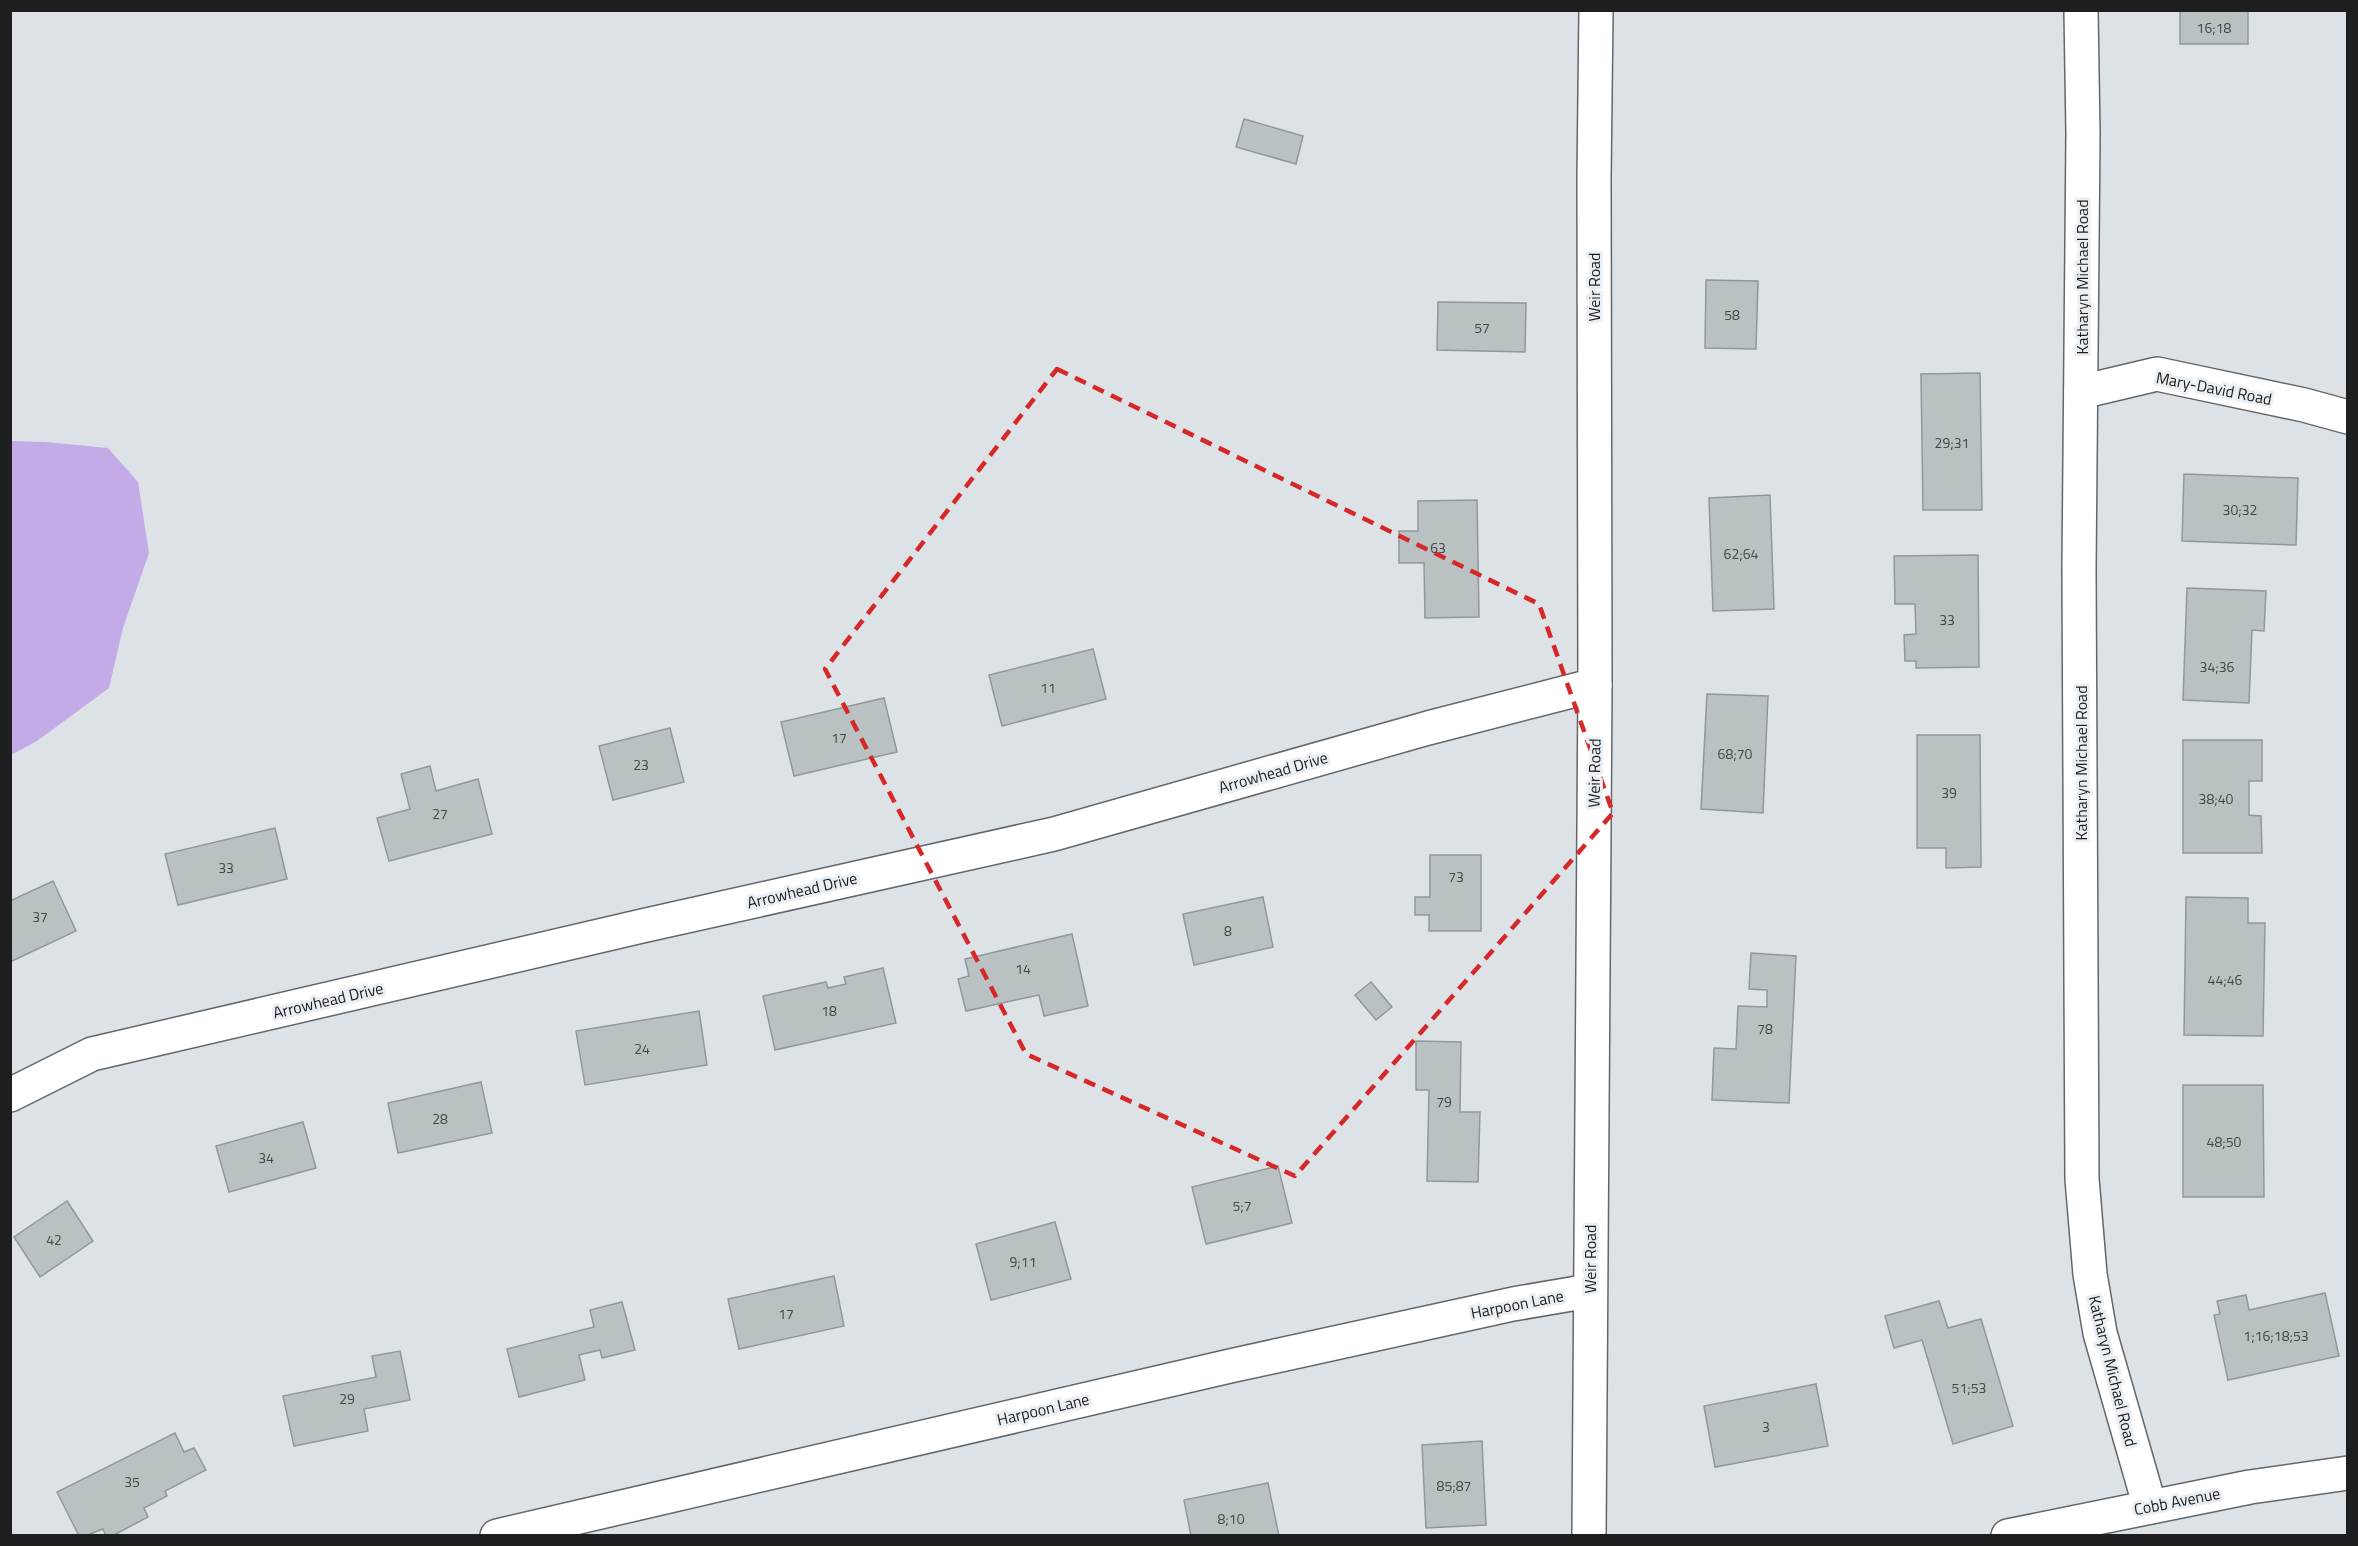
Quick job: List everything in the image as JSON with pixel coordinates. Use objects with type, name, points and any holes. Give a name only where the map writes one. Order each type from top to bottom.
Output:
[{"type":"street","name":"Weir Road","points":[[1589,1536],[1595,685],[1596,10]]},
{"type":"street","name":"Katharyn Michael Road","points":[[2081,10],[2083,134],[2079,581],[2082,1179],[2090,1274],[2100,1333],[2150,1507]]},
{"type":"street","name":"Mary-David Road","points":[[2081,392],[2157,374],[2304,405],[2348,417]]},
{"type":"street","name":"Arrowhead Drive","points":[[10,1095],[92,1054],[642,926],[1054,834],[1428,728],[1595,685]]},
{"type":"street","name":"Harpoon Lane","points":[[497,1536],[1274,1356],[1513,1304],[1589,1291]]},
{"type":"street","name":"Cobb Avenue","points":[[2008,1536],[2250,1487],[2348,1473]]},
{"type":"highlighted area","points":[[1057,369],[1539,604],[1613,813],[1295,1176],[1026,1054],[825,669]]},
{"type":"shaded area","points":[[11,441],[108,448],[138,482],[149,553],[123,628],[109,688],[37,741],[11,755]]},
{"type":"building","points":[[2180,10],[2248,10],[2248,44],[2180,44]]},
{"type":"building","points":[[1244,119],[1303,136],[1296,164],[1236,147]]},
{"type":"building","points":[[1706,280],[1758,281],[1756,349],[1705,348]]},
{"type":"building","points":[[1438,302],[1526,303],[1525,352],[1437,350]]},
{"type":"building","points":[[1980,373],[1982,510],[1923,510],[1921,374]]},
{"type":"building","points":[[2184,474],[2298,478],[2296,545],[2182,541]]},
{"type":"building","points":[[1770,495],[1774,609],[1713,611],[1709,498]]},
{"type":"building","points":[[1477,500],[1479,617],[1425,618],[1424,563],[1399,563],[1399,531],[1418,531],[1418,501]]},
{"type":"building","points":[[1978,555],[1979,667],[1916,668],[1916,661],[1905,661],[1904,635],[1916,634],[1915,604],[1895,604],[1894,556]]},
{"type":"building","points":[[2187,588],[2266,591],[2264,631],[2252,630],[2249,703],[2183,700]]},
{"type":"building","points":[[1093,649],[1106,699],[1002,726],[989,675]]},
{"type":"building","points":[[1707,694],[1768,696],[1763,813],[1701,809]]},
{"type":"building","points":[[884,698],[897,752],[794,776],[781,722]]},
{"type":"building","points":[[670,728],[684,782],[613,800],[599,746]]},
{"type":"building","points":[[1917,735],[1980,735],[1981,867],[1946,868],[1946,848],[1917,848]]},
{"type":"building","points":[[2183,740],[2262,740],[2262,781],[2249,781],[2249,815],[2261,816],[2262,853],[2183,853]]},
{"type":"building","points":[[430,766],[436,791],[478,779],[492,834],[389,861],[377,818],[410,809],[401,774]]},
{"type":"building","points":[[275,828],[287,879],[178,905],[165,854]]},
{"type":"building","points":[[1430,855],[1481,855],[1481,931],[1429,931],[1429,915],[1415,915],[1415,897],[1430,897]]},
{"type":"building","points":[[53,881],[76,931],[10,962],[10,901]]},
{"type":"building","points":[[1263,897],[1273,947],[1194,965],[1183,914]]},
{"type":"building","points":[[2186,897],[2248,898],[2248,923],[2265,923],[2263,1036],[2184,1035]]},
{"type":"building","points":[[1072,934],[1088,1006],[1044,1016],[1039,995],[966,1011],[958,979],[969,976],[965,959]]},
{"type":"building","points":[[1751,953],[1796,956],[1789,1103],[1712,1100],[1714,1048],[1736,1049],[1738,1006],[1767,1007],[1767,990],[1749,989]]},
{"type":"building","points":[[883,968],[896,1023],[775,1050],[763,996],[826,982],[828,988],[846,984],[844,977]]},
{"type":"building","points":[[1371,982],[1392,1007],[1376,1020],[1355,995]]},
{"type":"building","points":[[699,1011],[707,1065],[585,1085],[576,1031]]},
{"type":"building","points":[[1416,1041],[1461,1042],[1460,1112],[1480,1112],[1478,1182],[1427,1181],[1429,1090],[1416,1090]]},
{"type":"building","points":[[481,1082],[492,1133],[398,1153],[388,1103]]},
{"type":"building","points":[[2183,1085],[2263,1085],[2264,1197],[2183,1197]]},
{"type":"building","points":[[303,1122],[316,1168],[229,1192],[216,1146]]},
{"type":"building","points":[[1278,1166],[1292,1223],[1206,1244],[1192,1187]]},
{"type":"building","points":[[67,1201],[93,1241],[40,1277],[14,1237]]},
{"type":"building","points":[[1055,1222],[1071,1279],[991,1300],[976,1244]]},
{"type":"building","points":[[834,1276],[844,1326],[739,1349],[728,1299]]},
{"type":"building","points":[[2325,1293],[2339,1356],[2228,1380],[2214,1315],[2220,1314],[2217,1301],[2246,1295],[2249,1310]]},
{"type":"building","points":[[1939,1301],[1948,1328],[1981,1319],[2013,1426],[1953,1444],[1922,1340],[1894,1348],[1885,1316]]},
{"type":"building","points":[[622,1302],[635,1350],[602,1358],[600,1350],[579,1355],[585,1380],[519,1397],[507,1349],[594,1327],[590,1310]]},
{"type":"building","points":[[400,1351],[410,1400],[364,1409],[368,1431],[294,1446],[283,1396],[376,1377],[372,1356]]},
{"type":"building","points":[[1816,1384],[1828,1446],[1715,1467],[1704,1406]]},
{"type":"building","points":[[175,1433],[184,1452],[194,1448],[206,1470],[165,1491],[167,1496],[144,1508],[148,1517],[112,1536],[106,1536],[103,1529],[79,1536],[57,1492]]},
{"type":"building","points":[[1482,1441],[1486,1525],[1426,1528],[1422,1445]]},
{"type":"building","points":[[1268,1483],[1279,1536],[1191,1536],[1184,1500]]}]
